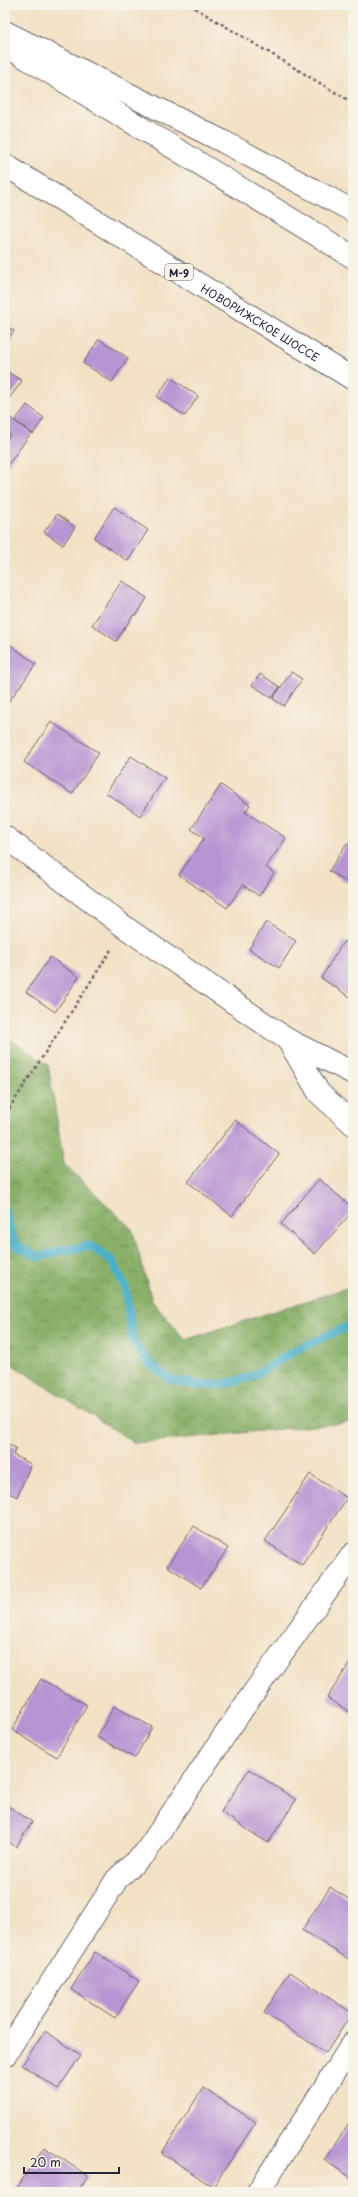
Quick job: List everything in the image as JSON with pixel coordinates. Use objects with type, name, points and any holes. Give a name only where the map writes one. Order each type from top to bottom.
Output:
[{"type":"main road","points":[[5,32],[224,142],[353,211]]},
{"type":"main road","points":[[5,45],[353,257]]},
{"type":"main road","name":"НОВОРИЖСКОЕ ШОССЕ","points":[[5,166],[353,378]]},
{"type":"main road","points":[[5,837],[126,928],[288,1040],[353,1073]]},
{"type":"main road","points":[[288,1040],[319,1093],[353,1124]]},
{"type":"main road","points":[[5,2055],[117,1879],[145,1853],[254,1692],[353,1554]]},
{"type":"main road","points":[[258,2192],[353,2043]]},
{"type":"path","points":[[190,5],[353,103]]},
{"type":"path","points":[[9,1109],[126,928]]},
{"type":"green space","points":[[5,1036],[48,1065],[64,1164],[132,1229],[152,1301],[185,1340],[353,1286],[353,1422],[135,1443],[5,1360]]},
{"type":"building","points":[[5,325],[14,331],[5,344]]},
{"type":"building","points":[[99,339],[128,358],[112,382],[83,363]]},
{"type":"building","points":[[8,372],[22,381],[5,404],[5,376]]},
{"type":"building","points":[[170,377],[198,396],[185,416],[157,397]]},
{"type":"building","points":[[27,405],[44,418],[33,434],[15,421]]},
{"type":"building","points":[[5,414],[31,433],[5,469],[5,442],[10,435],[5,432]]},
{"type":"building","points":[[114,507],[148,530],[128,561],[94,538]]},
{"type":"building","points":[[57,514],[75,527],[63,545],[44,532]]},
{"type":"building","points":[[122,581],[147,598],[136,616],[134,614],[116,641],[92,625]]},
{"type":"building","points":[[5,641],[36,664],[5,707]]},
{"type":"building","points":[[291,672],[302,679],[284,706],[273,699]]},
{"type":"building","points":[[260,674],[280,687],[272,698],[252,685]]},
{"type":"building","points":[[51,722],[99,753],[72,794],[24,762]]},
{"type":"building","points":[[131,756],[165,778],[140,816],[106,793]]},
{"type":"building","points":[[221,785],[250,805],[245,812],[286,838],[266,867],[274,873],[259,896],[243,885],[227,908],[179,875],[204,838],[191,829]]},
{"type":"building","points":[[347,843],[353,847],[353,886],[329,871]]},
{"type":"building","points":[[266,922],[296,941],[279,968],[249,949]]},
{"type":"building","points":[[344,941],[353,947],[353,999],[321,978]]},
{"type":"building","points":[[50,957],[79,977],[55,1012],[26,992]]},
{"type":"building","points":[[235,1120],[279,1154],[232,1216],[188,1182]]},
{"type":"building","points":[[319,1179],[353,1208],[353,1211],[315,1254],[281,1224]]},
{"type":"building","points":[[5,1443],[16,1448],[13,1455],[31,1464],[17,1497],[5,1491]]},
{"type":"building","points":[[310,1474],[347,1498],[302,1565],[265,1541]]},
{"type":"building","points":[[194,1526],[228,1548],[201,1588],[167,1566]]},
{"type":"building","points":[[353,1658],[353,1714],[327,1698]]},
{"type":"building","points":[[41,1679],[87,1705],[57,1757],[12,1730]]},
{"type":"building","points":[[114,1706],[152,1727],[135,1758],[97,1737]]},
{"type":"building","points":[[249,1769],[296,1800],[268,1843],[221,1812]]},
{"type":"building","points":[[5,1804],[32,1822],[16,1847],[5,1839]]},
{"type":"building","points":[[330,1887],[353,1902],[353,1962],[302,1930]]},
{"type":"building","points":[[95,1952],[139,1981],[115,2018],[71,1989]]},
{"type":"building","points":[[290,1972],[352,2013],[326,2053],[264,2013]]},
{"type":"building","points":[[45,2031],[81,2055],[58,2089],[22,2065]]},
{"type":"building","points":[[203,2088],[256,2122],[213,2187],[162,2153]]},
{"type":"building","points":[[353,2118],[353,2179],[324,2160]]},
{"type":"building","points":[[44,2147],[88,2176],[77,2192],[14,2192]]},
{"type":"waterway","points":[[5,1211],[15,1245],[39,1257],[63,1250],[91,1246],[112,1261],[125,1286],[133,1342],[149,1363],[171,1380],[197,1385],[225,1384],[253,1376],[298,1349],[347,1327],[353,1327]]}]
